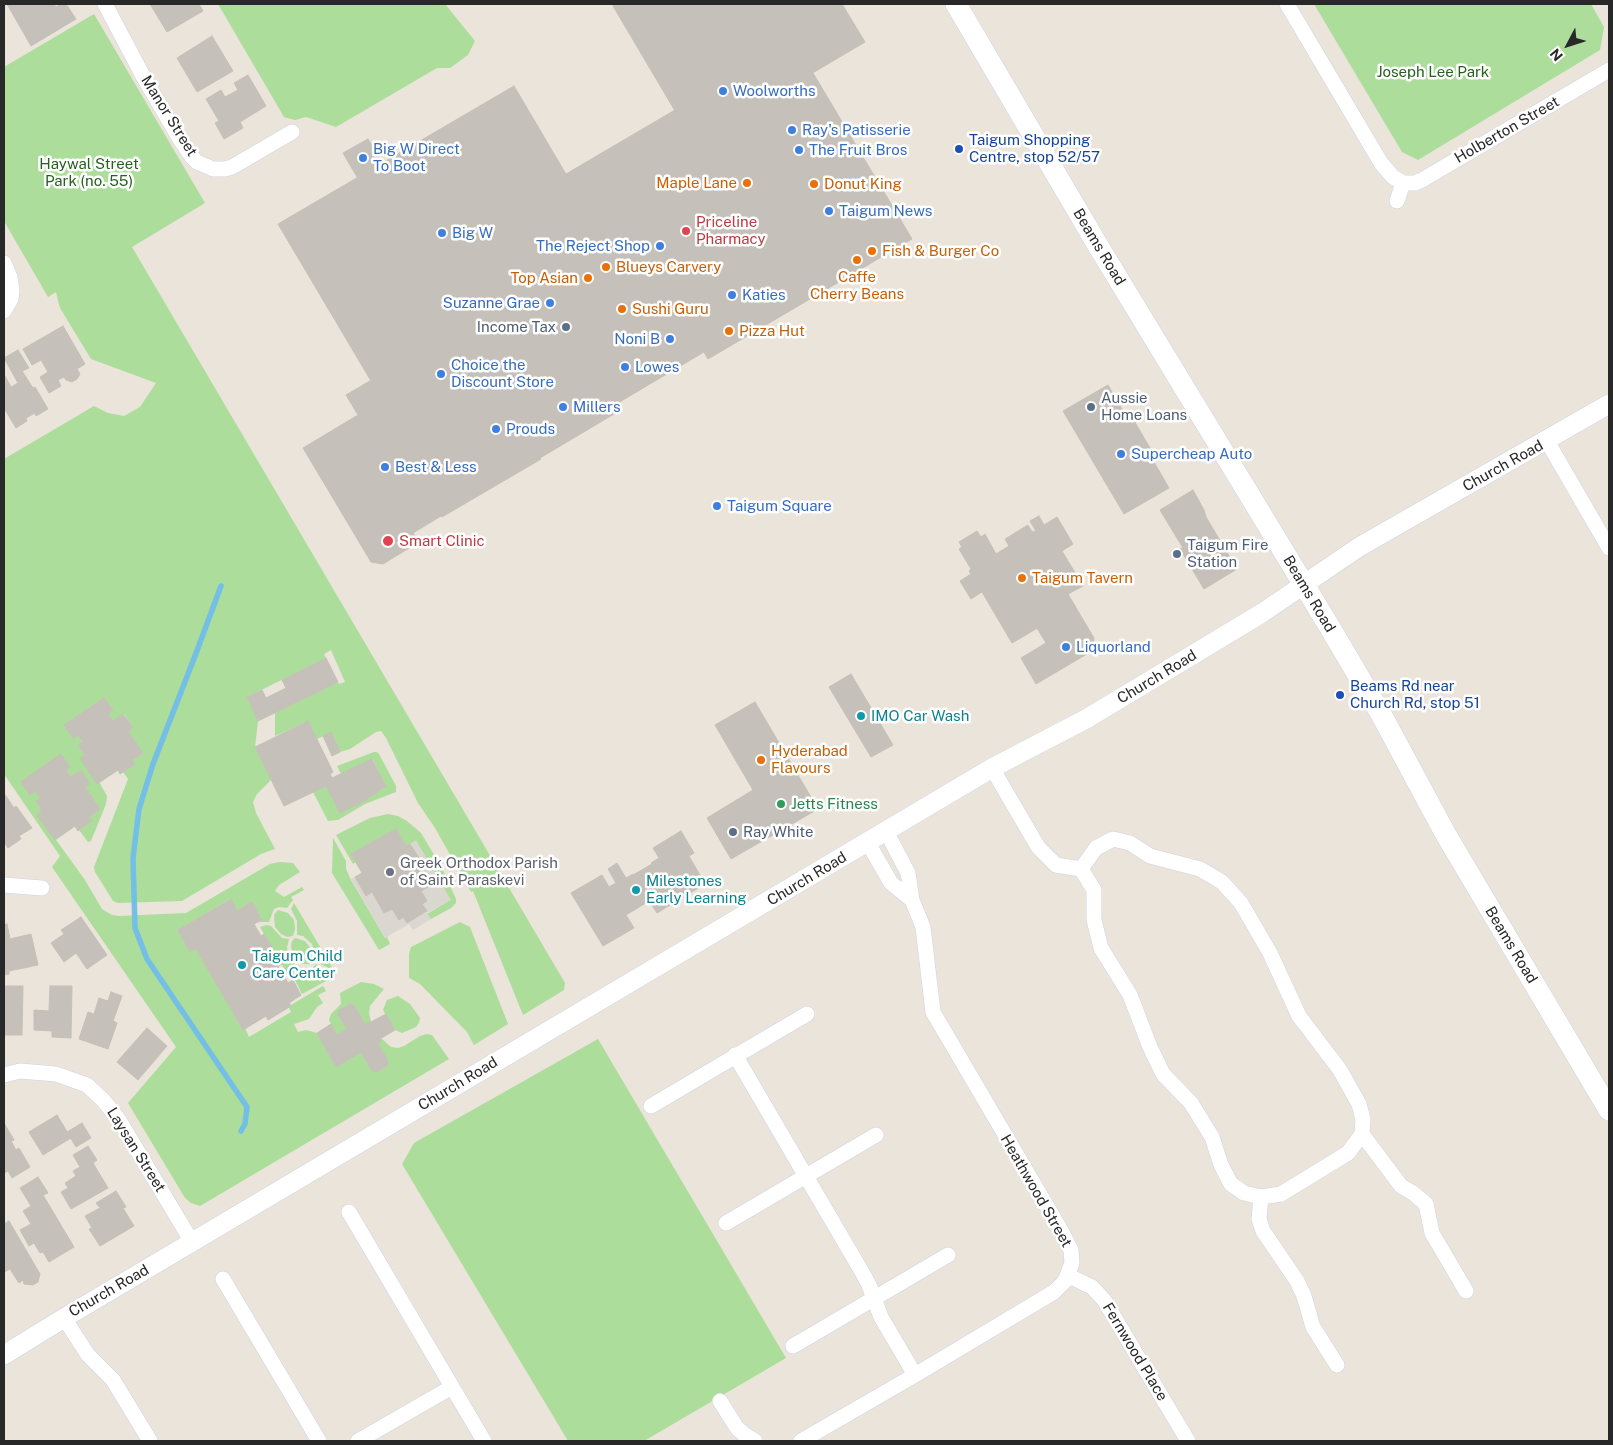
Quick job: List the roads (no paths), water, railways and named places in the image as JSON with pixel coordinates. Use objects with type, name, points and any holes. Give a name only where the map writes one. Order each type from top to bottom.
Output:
[{"type":"main road","name":"Beams Road","points":[[956,4],[1096,244],[1304,584],[1381,714],[1445,833],[1609,1110]]},
{"type":"street","name":"Manor Street","points":[[105,4],[144,78],[181,141],[197,162],[213,169],[232,167],[292,132]]},
{"type":"street","points":[[1287,4],[1381,163],[1393,177],[1403,183],[1397,201]]},
{"type":"street","name":"Holberton Street","points":[[1403,183],[1422,180],[1609,70]]},
{"type":"street","points":[[4,263],[10,276],[12,291],[11,299],[4,311]]},
{"type":"street","name":"Church Road","points":[[4,1355],[992,768],[1086,720],[1262,613],[1358,546],[1547,441],[1609,404]]},
{"type":"street","points":[[1547,441],[1609,548]]},
{"type":"street","points":[[992,768],[1038,847],[1056,865],[1081,869],[1094,890],[1094,920],[1101,948],[1130,995],[1150,1048],[1163,1074],[1191,1103],[1212,1137],[1220,1165],[1231,1184],[1244,1193],[1260,1197],[1281,1194],[1348,1153],[1362,1134],[1363,1119],[1358,1104],[1340,1070],[1299,1016],[1270,953],[1241,903],[1222,882],[1200,869],[1150,856],[1130,843],[1113,839],[1096,848],[1081,869]]},
{"type":"street","name":"Heathwood Street","points":[[886,832],[908,873],[912,900],[923,927],[933,1012],[1067,1242],[1072,1256],[1069,1276]]},
{"type":"street","name":"Heathwood Street","points":[[868,843],[891,883],[912,900]]},
{"type":"street","points":[[4,885],[42,888]]},
{"type":"street","points":[[651,1106],[807,1014]]},
{"type":"street","points":[[734,1056],[862,1272],[881,1317],[915,1375]]},
{"type":"street","name":"Laysan Street","points":[[4,1075],[20,1071],[56,1074],[87,1085],[104,1101],[119,1120],[192,1242]]},
{"type":"street","points":[[1362,1134],[1401,1186],[1426,1204],[1432,1233],[1466,1291]]},
{"type":"street","points":[[726,1223],[876,1135]]},
{"type":"street","points":[[1260,1197],[1259,1219],[1263,1231],[1297,1281],[1304,1296],[1313,1327],[1337,1365]]},
{"type":"street","points":[[349,1212],[484,1441]]},
{"type":"street","points":[[793,1346],[948,1255]]},
{"type":"street","points":[[801,1441],[1054,1292],[1069,1276]]},
{"type":"street","name":"Fernwood Place","points":[[1069,1276],[1092,1287],[1104,1300],[1188,1441]]},
{"type":"street","points":[[223,1279],[319,1441]]},
{"type":"street","points":[[64,1318],[88,1355],[113,1380],[150,1441]]},
{"type":"street","points":[[358,1441],[452,1387]]},
{"type":"street","points":[[720,1401],[737,1428],[755,1441]]},
{"type":"waterway","points":[[221,586],[153,764],[139,809],[133,858],[135,928],[147,959],[247,1107],[245,1124],[241,1131]]},
{"type":"place","name":"Woolworths","points":[[723,91]]},
{"type":"place","name":"Ray's Patisserie","points":[[792,130]]},
{"type":"place","name":"Taigum Shopping Centre, stop 52/57","points":[[959,149]]},
{"type":"place","name":"The Fruit Bros","points":[[799,150]]},
{"type":"place","name":"Big W Direct To Boot","points":[[363,158]]},
{"type":"place","name":"Maple Lane","points":[[747,183]]},
{"type":"place","name":"Donut King","points":[[814,184]]},
{"type":"place","name":"Taigum News","points":[[829,211]]},
{"type":"place","name":"Priceline Pharmacy","points":[[686,231]]},
{"type":"place","name":"Big W","points":[[442,233]]},
{"type":"place","name":"The Reject Shop","points":[[660,246]]},
{"type":"place","name":"Fish & Burger Co","points":[[872,251]]},
{"type":"place","name":"Caffe Cherry Beans","points":[[857,260]]},
{"type":"place","name":"Blueys Carvery","points":[[606,267]]},
{"type":"place","name":"Top Asian","points":[[588,278]]},
{"type":"place","name":"Katies","points":[[732,295]]},
{"type":"place","name":"Suzanne Grae","points":[[550,303]]},
{"type":"place","name":"Sushi Guru","points":[[622,309]]},
{"type":"place","name":"Income Tax","points":[[566,327]]},
{"type":"place","name":"Pizza Hut","points":[[729,331]]},
{"type":"place","name":"Noni B","points":[[670,339]]},
{"type":"place","name":"Lowes","points":[[625,367]]},
{"type":"place","name":"Choice the Discount Store","points":[[441,374]]},
{"type":"place","name":"Millers","points":[[563,407]]},
{"type":"place","name":"Aussie Home Loans","points":[[1091,407]]},
{"type":"place","name":"Prouds","points":[[496,429]]},
{"type":"place","name":"Supercheap Auto","points":[[1121,454]]},
{"type":"place","name":"Best & Less","points":[[385,467]]},
{"type":"place","name":"Taigum Square","points":[[717,506]]},
{"type":"place","name":"Smart Clinic","points":[[388,541]]},
{"type":"place","name":"Taigum Fire Station","points":[[1177,554]]},
{"type":"place","name":"Taigum Tavern","points":[[1022,578]]},
{"type":"place","name":"Liquorland","points":[[1066,647]]},
{"type":"place","name":"Beams Rd near Church Rd, stop 51","points":[[1340,695]]},
{"type":"place","name":"IMO Car Wash","points":[[861,716]]},
{"type":"place","name":"Hyderabad Flavours","points":[[761,760]]},
{"type":"place","name":"Jetts Fitness","points":[[781,804]]},
{"type":"place","name":"Ray White","points":[[733,832]]},
{"type":"place","name":"Greek Orthodox Parish of Saint Paraskevi","points":[[390,872]]},
{"type":"place","name":"Milestones Early Learning","points":[[636,890]]},
{"type":"place","name":"Taigum Child Care Center","points":[[242,965]]},
{"type":"park label","name":"Joseph Lee Park","points":[[1433,72]]},
{"type":"park label","name":"Haywal Street Park (no. 55)","points":[[89,172]]}]
